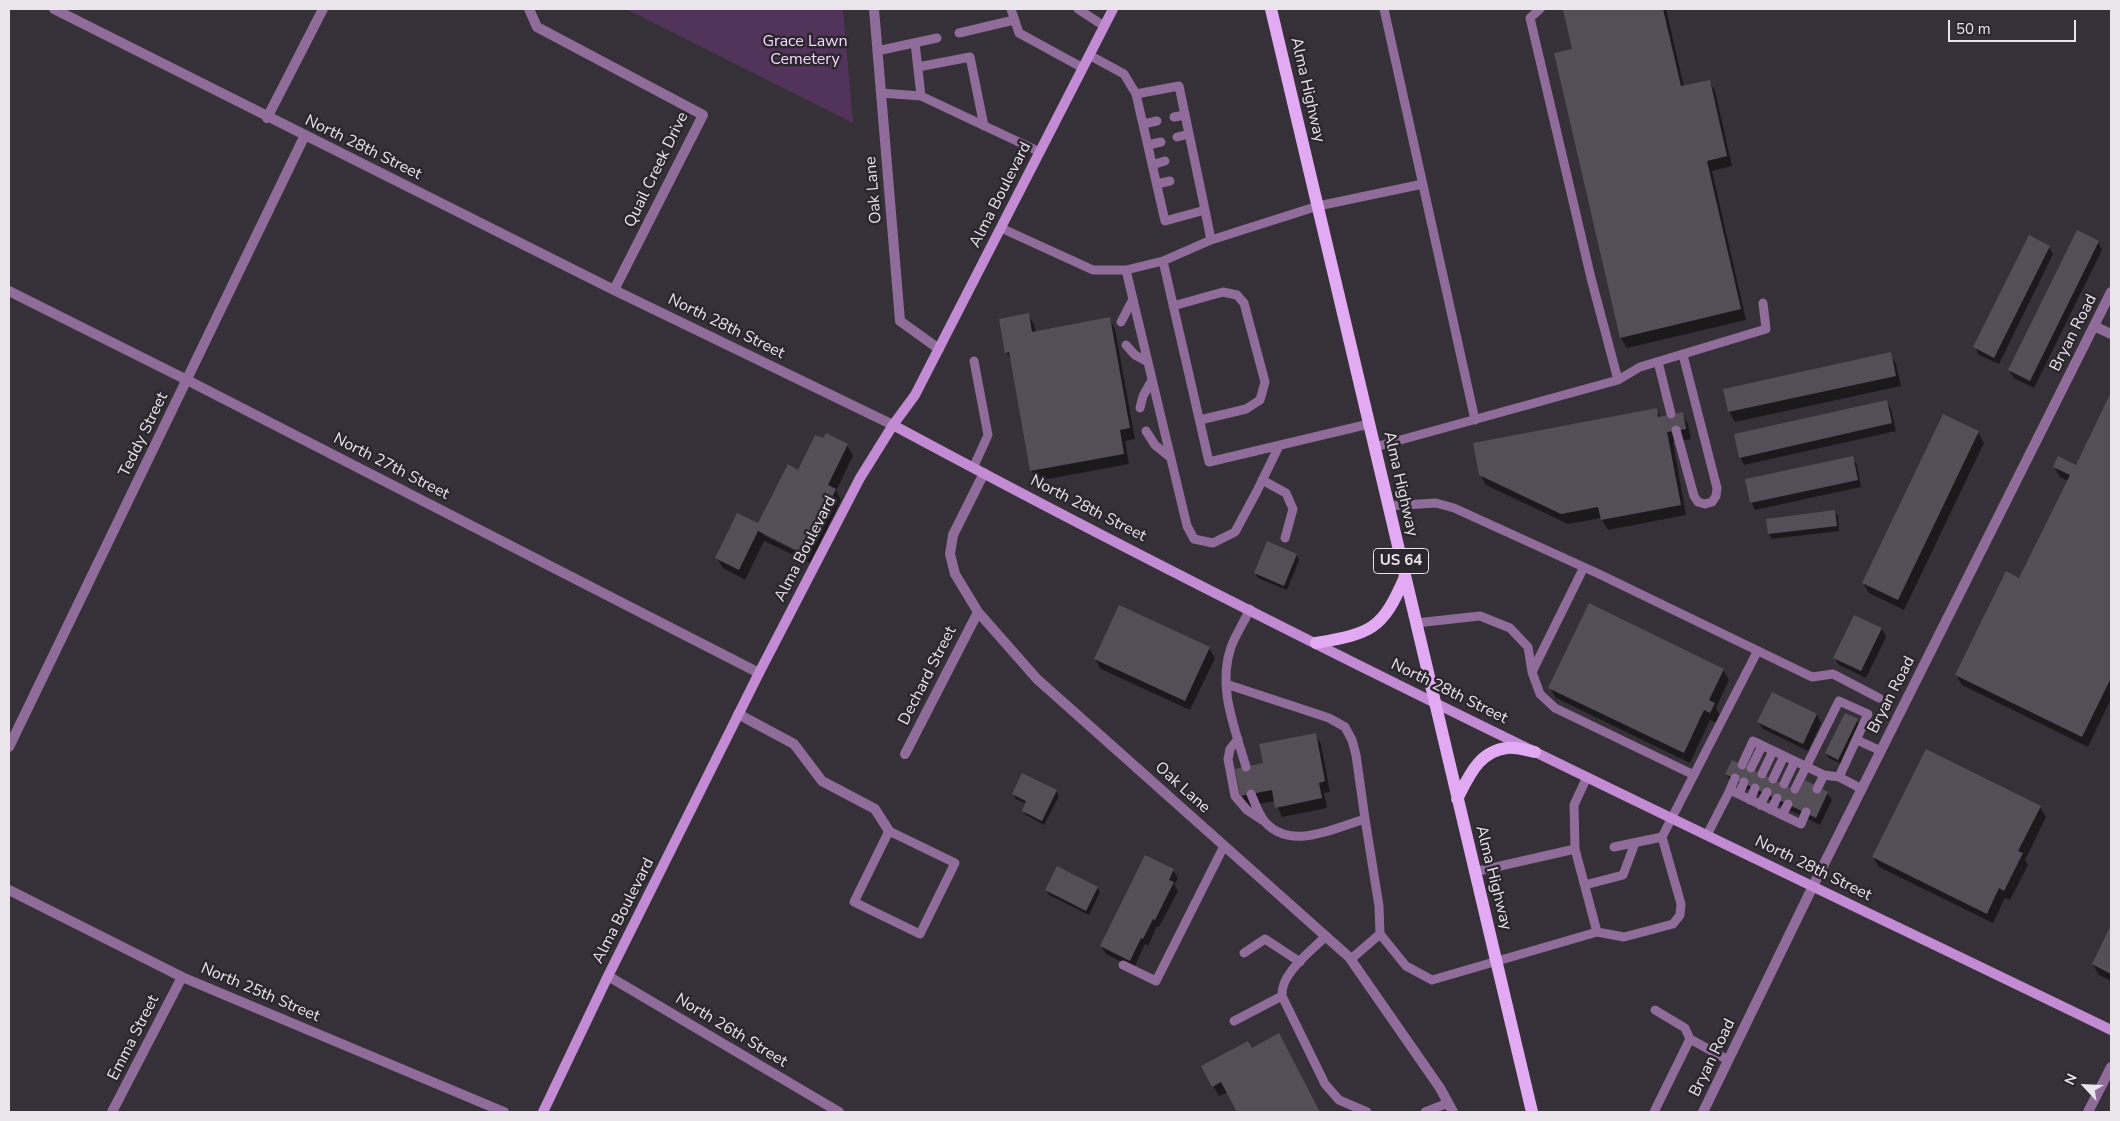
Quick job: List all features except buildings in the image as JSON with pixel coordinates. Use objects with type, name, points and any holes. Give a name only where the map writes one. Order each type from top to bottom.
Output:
[{"type":"main road","name":"Alma Highway","points":[[1271,9],[1532,1112]]},
{"type":"main road","points":[[1316,643],[1364,632],[1378,624],[1394,603],[1405,577]]},
{"type":"main road","points":[[1457,798],[1474,765],[1492,752],[1508,748],[1535,752]]},
{"type":"street","name":"North 28th Street","points":[[54,9],[614,290],[893,424],[973,468],[1434,703],[2111,1030]]},
{"type":"street","points":[[268,118],[323,9]]},
{"type":"street","name":"Quail Creek Drive","points":[[529,9],[537,28],[704,115],[614,290]]},
{"type":"street","name":"Oak Lane","points":[[874,9],[900,321],[939,349]]},
{"type":"street","name":"Alma Boulevard","points":[[543,1112],[608,976],[759,673],[860,478],[893,424],[915,395],[1113,9]]},
{"type":"street","name":"Teddy Street","points":[[9,747],[305,135]]},
{"type":"street","name":"North 27th Street","points":[[9,291],[759,673]]},
{"type":"street","name":"Bryan Road","points":[[1703,1112],[1813,886],[2111,292]]},
{"type":"street","points":[[2094,326],[2111,334]]},
{"type":"street","name":"Oak Lane","points":[[984,473],[953,534],[950,554],[955,574],[978,612],[1037,679],[1351,959],[1440,1088],[1453,1112]]},
{"type":"street","name":"Dechard Street","points":[[905,754],[978,612]]},
{"type":"street","points":[[738,714],[794,744],[822,781],[875,809],[889,831]]},
{"type":"street","name":"North 25th Street","points":[[9,890],[182,977],[504,1112]]},
{"type":"street","name":"North 26th Street","points":[[608,976],[839,1112]]},
{"type":"street","name":"Emma Street","points":[[112,1112],[182,977]]},
{"type":"street","points":[[2088,1112],[2111,1067]]},
{"type":"lane","points":[[1011,9],[1019,32],[1082,68]]},
{"type":"lane","points":[[1078,9],[1104,26]]},
{"type":"lane","points":[[1384,9],[1475,420]]},
{"type":"lane","points":[[1540,9],[1530,18],[1591,278],[1618,380]]},
{"type":"lane","points":[[959,33],[1014,20]]},
{"type":"lane","points":[[877,51],[937,38]]},
{"type":"lane","points":[[915,43],[920,96]]},
{"type":"lane","points":[[1090,55],[1124,74],[1136,94],[1165,221],[1204,210]]},
{"type":"lane","points":[[918,67],[970,57],[984,126]]},
{"type":"lane","points":[[1136,94],[1179,86],[1211,240]]},
{"type":"lane","points":[[881,93],[920,96],[1040,152]]},
{"type":"lane","points":[[1174,117],[1185,114]]},
{"type":"lane","points":[[1143,124],[1156,121]]},
{"type":"lane","points":[[1177,138],[1189,134]]},
{"type":"lane","points":[[1148,145],[1161,142]]},
{"type":"lane","points":[[1182,156],[1193,154]]},
{"type":"lane","points":[[1152,165],[1165,161]]},
{"type":"lane","points":[[1187,176],[1197,174]]},
{"type":"lane","points":[[1157,184],[1170,181]]},
{"type":"lane","points":[[1001,228],[1093,270],[1126,270],[1163,261],[1211,240],[1318,206],[1423,184]]},
{"type":"lane","points":[[1163,261],[1209,462],[1369,424]]},
{"type":"lane","points":[[1126,270],[1187,526],[1194,538],[1213,543],[1235,532],[1279,446]]},
{"type":"lane","points":[[1173,306],[1223,292],[1237,295],[1244,303],[1265,382],[1260,400],[1246,409],[1200,420]]},
{"type":"lane","points":[[1121,322],[1133,299]]},
{"type":"lane","points":[[1375,447],[1618,380],[1640,367],[1766,328],[1763,303]]},
{"type":"lane","points":[[1126,345],[1135,355],[1148,362]]},
{"type":"lane","points":[[1676,430],[1694,496],[1698,502],[1705,504],[1712,502],[1716,496],[1717,488],[1683,355]]},
{"type":"lane","points":[[973,468],[988,435],[974,361]]},
{"type":"lane","points":[[1658,362],[1671,414]]},
{"type":"lane","points":[[1140,408],[1142,396],[1152,380]]},
{"type":"lane","points":[[1146,431],[1155,445],[1171,458]]},
{"type":"lane","points":[[1262,480],[1286,493],[1294,509],[1285,538]]},
{"type":"lane","points":[[1388,506],[1436,503],[1454,508],[1584,567],[1812,677],[1833,674],[1879,698]]},
{"type":"lane","points":[[1532,672],[1584,567]]},
{"type":"lane","points":[[1246,767],[1226,693],[1225,672],[1231,647],[1250,609]]},
{"type":"lane","points":[[1416,623],[1480,616],[1510,628],[1528,647],[1532,672],[1540,694],[1556,708],[1694,776]]},
{"type":"lane","points":[[1226,684],[1329,718],[1345,727],[1352,740],[1356,755],[1379,906],[1380,934],[1406,966],[1432,980],[1597,932],[1624,937],[1673,924],[1680,915],[1681,904],[1662,837],[1757,652]]},
{"type":"lane","points":[[1795,789],[1838,701],[1868,714],[1839,777]]},
{"type":"lane","points":[[1238,739],[1230,750],[1228,759],[1235,796],[1247,810],[1278,832],[1302,838],[1365,819]]},
{"type":"lane","points":[[1857,740],[1881,751]]},
{"type":"lane","points":[[1742,764],[1753,741],[1824,775],[1839,777],[1862,789]]},
{"type":"lane","points":[[1751,768],[1762,746]]},
{"type":"lane","points":[[1762,774],[1773,750]]},
{"type":"lane","points":[[1773,780],[1784,756]]},
{"type":"lane","points":[[1784,784],[1795,761]]},
{"type":"lane","points":[[1817,789],[1824,775]]},
{"type":"lane","points":[[1588,777],[1574,805],[1585,885],[1597,932]]},
{"type":"lane","points":[[1707,835],[1736,778]]},
{"type":"lane","points":[[1739,794],[1744,782]]},
{"type":"lane","points":[[1750,800],[1756,788]]},
{"type":"lane","points":[[1730,790],[1801,824],[1806,812]]},
{"type":"lane","points":[[1760,805],[1766,792]]},
{"type":"lane","points":[[1251,794],[1265,822]]},
{"type":"lane","points":[[1771,810],[1777,798]]},
{"type":"lane","points":[[1782,815],[1788,804]]},
{"type":"lane","points":[[889,831],[955,863],[920,934],[854,902],[889,831]]},
{"type":"lane","points":[[1614,847],[1662,837]]},
{"type":"lane","points":[[1585,885],[1623,875],[1635,843]]},
{"type":"lane","points":[[1123,964],[1156,981],[1224,846]]},
{"type":"lane","points":[[1474,872],[1580,852]]},
{"type":"lane","points":[[1351,959],[1380,934]]},
{"type":"lane","points":[[1326,936],[1285,978],[1281,988],[1282,996],[1324,1084],[1339,1100],[1367,1112]]},
{"type":"lane","points":[[1244,954],[1265,939],[1300,962]]},
{"type":"lane","points":[[1234,1022],[1282,996]]},
{"type":"lane","points":[[1655,1010],[1685,1028],[1690,1039],[1728,1060]]},
{"type":"lane","points":[[1654,1112],[1690,1039]]},
{"type":"lane","points":[[1425,1112],[1448,1103]]},
{"type":"green space","name":"Grace Lawn Cemetery","points":[[626,9],[843,9],[853,123]]}]
